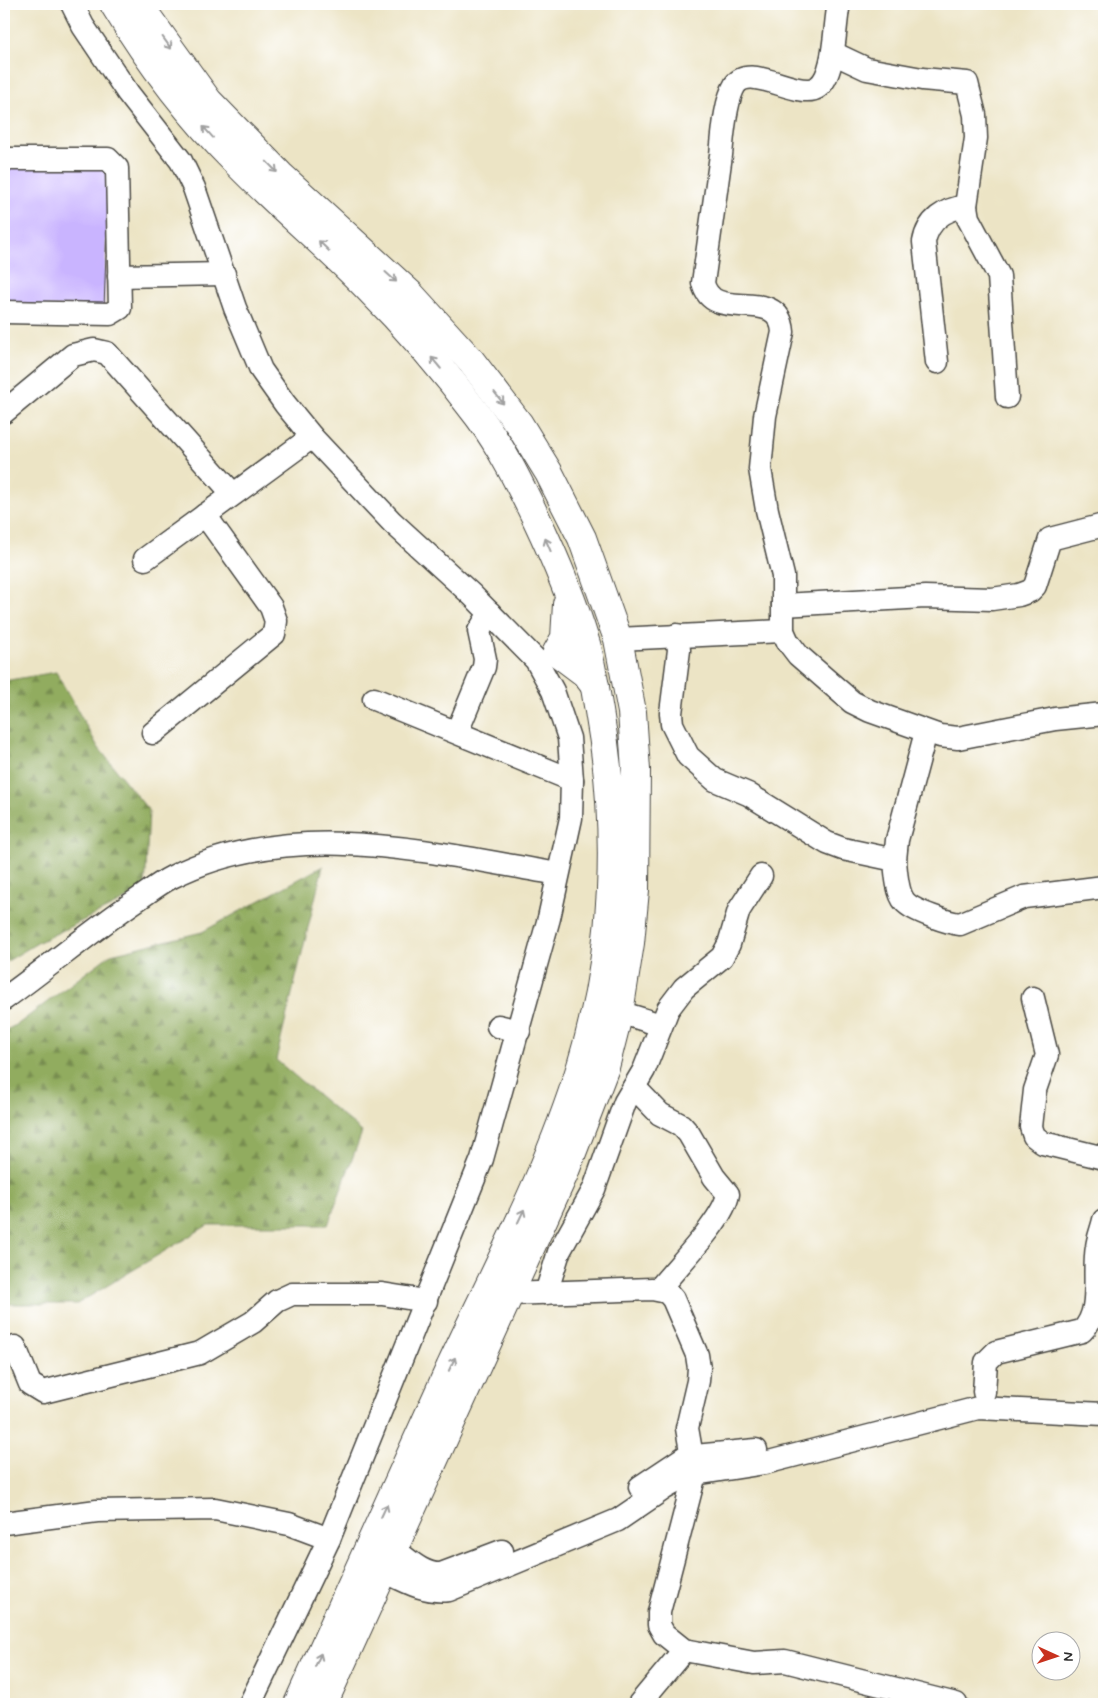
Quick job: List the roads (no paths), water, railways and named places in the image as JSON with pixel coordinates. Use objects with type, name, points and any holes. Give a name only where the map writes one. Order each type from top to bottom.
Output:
[{"type":"main road","points":[[114,4],[144,52],[196,118],[236,163],[367,286],[436,362],[477,414],[519,482],[567,590],[585,642],[595,686],[608,762],[611,893],[602,974],[581,1064],[548,1156],[363,1557],[298,1704]]},
{"type":"main road","points":[[138,4],[208,101],[280,175],[410,294],[471,361],[519,424],[550,473],[582,538],[618,639],[632,712],[636,770],[634,890],[630,943],[619,1012],[605,1067],[563,1176],[387,1559],[323,1704]]},
{"type":"main road","points":[[585,642],[593,615],[590,587],[594,569]]},
{"type":"main road","points":[[567,590],[567,627],[565,638],[547,656],[585,673],[595,686]]},
{"type":"street","points":[[72,4],[83,26],[128,93],[181,161],[194,188],[224,274],[261,370],[285,404],[312,436],[392,522],[490,614],[547,656],[553,691],[569,738],[572,780],[571,818],[558,874],[508,1028],[482,1159],[329,1539],[250,1704]]},
{"type":"street","points":[[839,4],[833,52],[824,81],[812,89],[755,78],[740,80],[735,86],[726,118],[703,283],[705,292],[714,301],[771,309],[782,320],[783,332],[762,437],[760,469],[767,510],[783,576],[783,631],[798,656],[852,702],[926,732],[958,738],[1055,719],[1104,714]]},
{"type":"street","points":[[833,52],[875,71],[922,79],[967,83],[975,115],[976,138],[966,206],[973,229],[999,276],[1007,396]]},
{"type":"street","points":[[4,159],[108,159],[117,168],[120,308],[110,314],[4,312]]},
{"type":"street","points":[[937,362],[924,242],[928,228],[939,216],[954,208],[966,206]]},
{"type":"street","points":[[119,276],[224,274]]},
{"type":"street","points":[[4,412],[73,355],[94,350],[107,354],[233,494]]},
{"type":"street","points":[[145,559],[312,436]]},
{"type":"street","points":[[153,733],[274,634],[276,621],[271,607],[205,515]]},
{"type":"street","points":[[783,605],[925,596],[992,599],[1019,595],[1030,591],[1035,586],[1050,538],[1104,525]]},
{"type":"street","points":[[457,732],[484,668],[485,659],[479,631],[490,614]]},
{"type":"street","points":[[618,639],[668,635],[783,631]]},
{"type":"street","points":[[668,635],[679,650],[672,724],[688,756],[704,772],[715,780],[748,794],[827,843],[843,849],[894,860]]},
{"type":"street","points":[[547,656],[585,642]]},
{"type":"street","points":[[374,699],[572,780]]},
{"type":"street","points":[[926,732],[897,840],[894,860],[905,902],[950,923],[969,922],[1002,904],[1024,897],[1104,887]]},
{"type":"street","points":[[4,999],[116,915],[170,878],[212,858],[254,849],[332,844],[378,845],[558,874]]},
{"type":"street","points":[[546,1293],[559,1252],[594,1189],[625,1102],[644,1070],[668,1009],[684,988],[722,957],[729,944],[739,910],[761,876]]},
{"type":"street","points":[[1032,998],[1047,1056],[1035,1090],[1031,1127],[1034,1136],[1043,1143],[1104,1158]]},
{"type":"street","points":[[619,1012],[661,1025]]},
{"type":"street","points":[[634,1087],[660,1114],[681,1126],[689,1134],[714,1177],[728,1194],[727,1201],[719,1215],[659,1289]]},
{"type":"street","points":[[984,1392],[986,1362],[996,1352],[1082,1331],[1089,1324],[1094,1312],[1097,1248],[1104,1220]]},
{"type":"street","points":[[508,1294],[659,1289],[667,1292],[673,1299],[696,1355],[698,1381],[687,1428],[687,1440],[694,1465],[658,1612],[659,1625],[664,1634],[684,1650],[754,1662],[785,1661],[895,1697],[956,1704]]},
{"type":"street","points":[[15,1346],[30,1384],[36,1390],[43,1392],[200,1353],[253,1322],[277,1301],[292,1294],[382,1294],[426,1301]]},
{"type":"street","points":[[694,1465],[984,1392],[1104,1399]]},
{"type":"street","points":[[387,1559],[441,1574],[566,1527],[611,1507],[676,1462],[694,1465],[765,1463],[978,1408],[1104,1414]]},
{"type":"street","points":[[4,1523],[97,1511],[215,1509],[289,1524],[329,1539]]},
{"type":"street","points":[[639,1704],[684,1650]]}]
